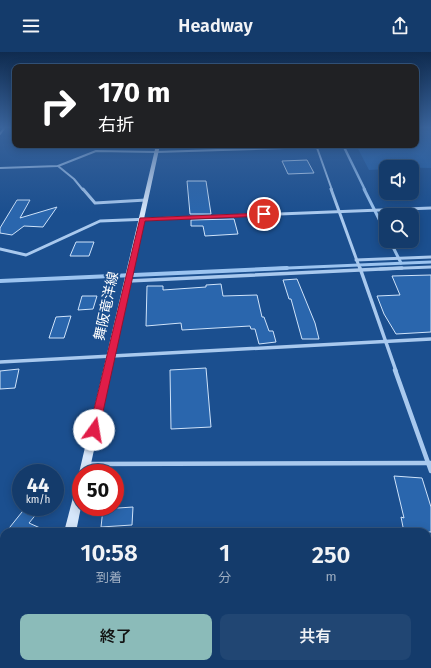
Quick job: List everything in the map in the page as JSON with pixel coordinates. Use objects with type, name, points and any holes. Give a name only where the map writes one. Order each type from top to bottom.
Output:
[{"type":"main road","name":"舞阪竜洋線","points":[[86,464],[155,156]]},
{"type":"main road","points":[[71,528],[74,516]]},
{"type":"street","points":[[0,168],[58,166],[84,156]]},
{"type":"street","points":[[320,156],[431,471]]},
{"type":"street","points":[[58,166],[74,179],[95,203],[146,200]]},
{"type":"street","points":[[0,249],[26,255],[100,221],[431,208]]},
{"type":"street","points":[[356,260],[431,257]]},
{"type":"street","points":[[128,282],[431,267]]},
{"type":"street","points":[[0,362],[431,339]]},
{"type":"street","points":[[86,464],[429,463]]},
{"type":"shaded area","points":[[362,156],[431,156],[431,168],[419,168],[419,160],[379,160],[379,169],[369,170]]},
{"type":"building","points":[[307,160],[314,173],[288,174],[282,161]]},
{"type":"building","points":[[187,181],[206,181],[211,214],[190,214]]},
{"type":"building","points":[[17,200],[30,200],[20,218],[57,207],[43,227],[24,226],[12,235],[0,233],[0,228]]},
{"type":"building","points":[[234,219],[238,234],[205,236],[203,226],[191,226],[191,220]]},
{"type":"building","points":[[76,242],[94,242],[89,256],[70,256]]},
{"type":"building","points":[[431,275],[431,332],[396,334],[384,314],[377,296],[400,295],[392,276]]},
{"type":"building","points":[[297,279],[315,323],[319,339],[302,339],[291,299],[289,299],[283,280]]},
{"type":"building","points":[[221,284],[223,296],[257,295],[262,317],[264,317],[269,331],[273,331],[276,342],[259,344],[255,329],[251,329],[250,326],[182,330],[181,323],[146,326],[147,286],[163,286],[163,290],[206,287],[206,285]]},
{"type":"building","points":[[82,296],[97,296],[93,309],[78,310]]},
{"type":"building","points":[[71,316],[64,338],[49,338],[56,317]]},
{"type":"building","points":[[206,368],[211,427],[171,429],[170,370]]},
{"type":"building","points":[[19,369],[15,388],[0,389],[0,371]]},
{"type":"building","points":[[394,476],[422,478],[431,507],[431,528],[403,528],[401,517],[404,518]]},
{"type":"building","points":[[133,507],[132,525],[101,527],[102,516],[124,516],[124,508]]},
{"type":"building","points":[[19,516],[35,516],[29,523],[40,528],[9,528]]},
{"type":"waterway","points":[[348,156],[365,190]]},
{"type":"waterway","points":[[364,189],[379,219]]},
{"type":"waterway","points":[[394,248],[401,263]]},
{"type":"waterway","points":[[276,268],[431,262]]},
{"type":"waterway","points":[[0,281],[276,268]]},
{"type":"waterway","points":[[264,269],[276,268]]},
{"type":"waterway","points":[[276,268],[287,268]]},
{"type":"route","points":[[94,430],[142,219],[264,214]]}]
